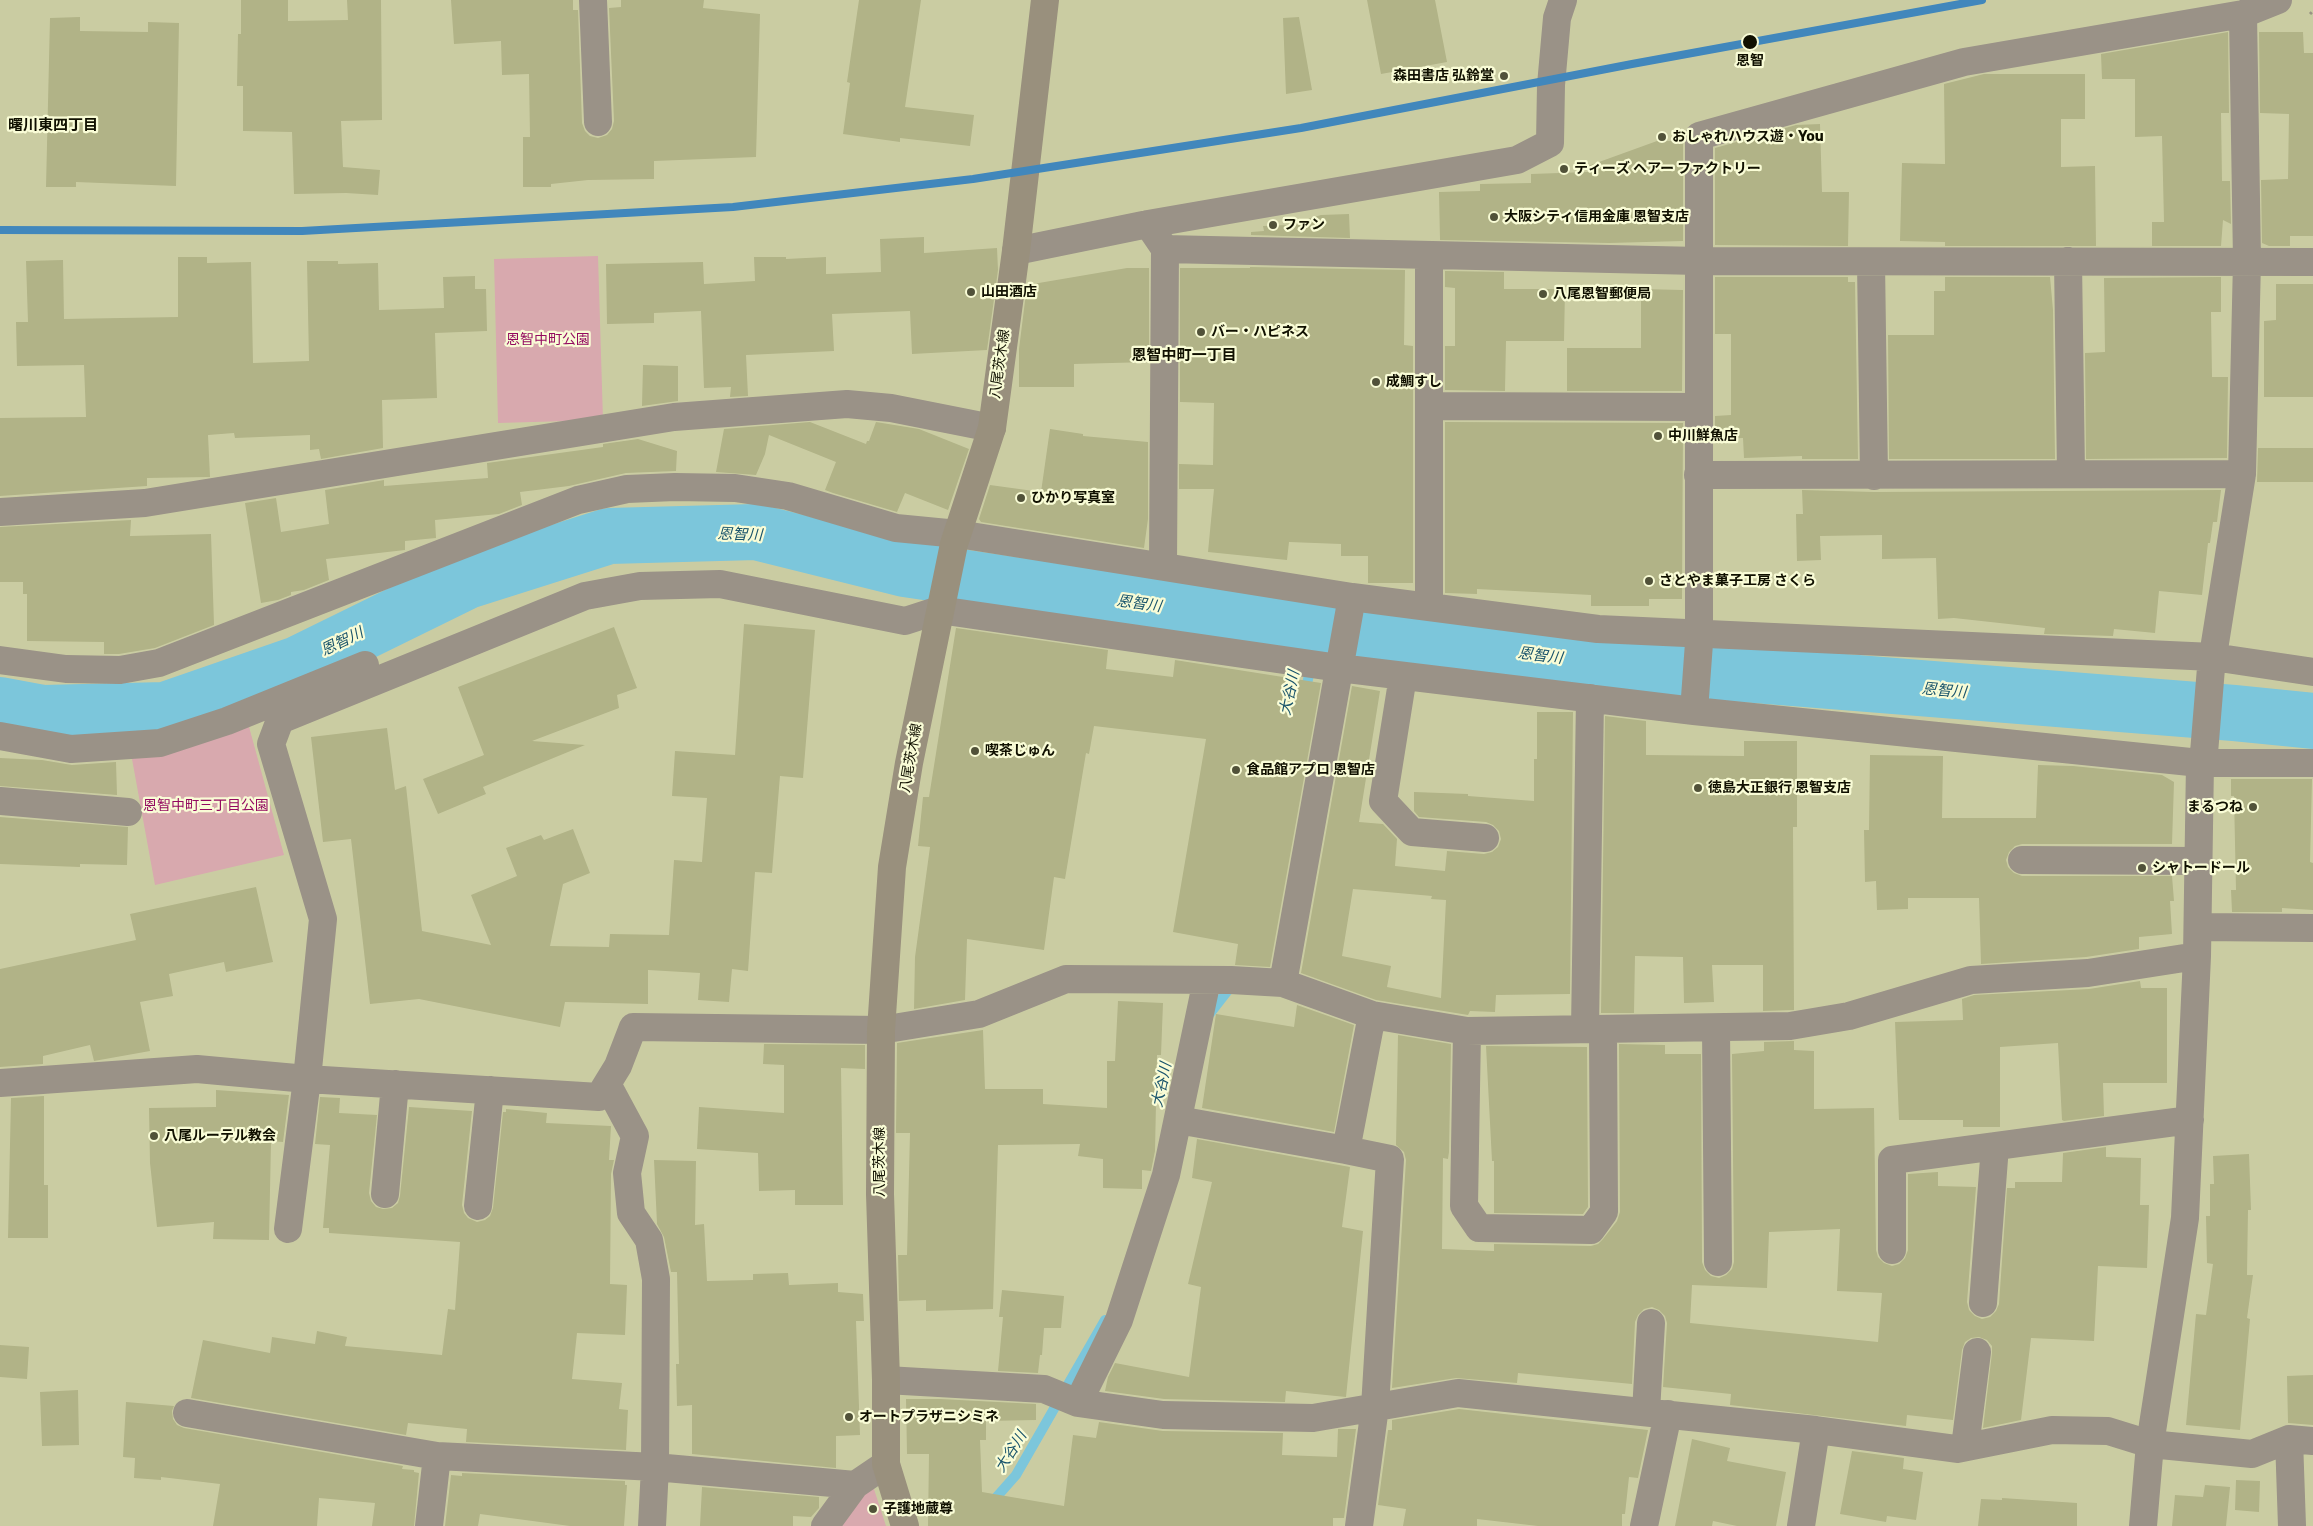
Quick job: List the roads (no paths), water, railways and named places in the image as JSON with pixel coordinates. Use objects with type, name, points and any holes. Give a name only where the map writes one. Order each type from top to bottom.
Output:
[{"type":"main road","name":"八尾茨木線","points":[[905,1526],[886,1464],[886,1380],[880,1194],[881,1030],[892,867],[909,763],[941,604],[956,539],[992,428],[1016,251],[1045,0]]},
{"type":"street","points":[[593,0],[598,122]]},
{"type":"street","points":[[1016,251],[1148,224],[1518,160],[1550,143],[1551,85],[1558,18],[1563,0]]},
{"type":"street","points":[[1694,711],[1698,638],[1699,136],[1964,62],[2243,14],[2278,0]]},
{"type":"street","points":[[2143,1526],[2150,1444],[2185,1218],[2197,956],[2202,758],[2212,662],[2242,474],[2246,261],[2243,14]]},
{"type":"street","points":[[1148,224],[1165,248],[1163,566]]},
{"type":"street","points":[[1165,248],[1699,261],[2313,262]]},
{"type":"street","points":[[1429,255],[1429,606]]},
{"type":"street","points":[[2068,261],[2071,474]]},
{"type":"street","points":[[1871,262],[1874,476]]},
{"type":"street","points":[[0,512],[145,503],[674,417],[848,404],[890,408],[992,428]]},
{"type":"street","points":[[1429,406],[1698,407]]},
{"type":"street","points":[[1698,475],[2242,474]]},
{"type":"street","points":[[0,660],[66,669],[120,670],[159,663],[578,500],[627,489],[675,487],[735,488],[788,496],[896,528],[956,539],[1163,566],[1352,600],[1429,606],[1598,629],[1698,638],[2212,662],[2313,672]]},
{"type":"street","points":[[288,1229],[307,1079],[323,919],[271,744],[280,720],[585,596],[640,586],[720,584],[905,621],[941,604],[1339,668],[1694,711],[2202,758],[2313,763]]},
{"type":"street","points":[[0,736],[71,749],[160,743],[227,721],[542,593],[585,596]]},
{"type":"street","points":[[1283,983],[1352,600]]},
{"type":"street","points":[[1403,676],[1383,801],[1412,832],[1485,838]]},
{"type":"street","points":[[1467,1031],[1464,1206],[1479,1228],[1591,1230],[1604,1212],[1594,1029],[1590,698]]},
{"type":"street","points":[[0,801],[128,812]]},
{"type":"street","points":[[2022,860],[2198,861]]},
{"type":"street","points":[[2198,927],[2313,928]]},
{"type":"street","points":[[0,1083],[198,1070],[307,1079],[599,1096],[618,1066],[633,1027],[881,1030],[979,1014],[1066,979],[1207,980],[1283,983],[1372,1015],[1467,1031],[1716,1028],[1790,1026],[1849,1016],[1971,980],[2088,973],[2197,956]]},
{"type":"street","points":[[1078,1403],[1119,1320],[1166,1175],[1207,980]]},
{"type":"street","points":[[1346,1150],[1372,1015]]},
{"type":"street","points":[[1716,1028],[1718,1262]]},
{"type":"street","points":[[386,1194],[395,1084]]},
{"type":"street","points":[[607,1084],[635,1136],[628,1173],[631,1213],[649,1240],[656,1279],[656,1466],[652,1526]]},
{"type":"street","points":[[478,1206],[490,1090]]},
{"type":"street","points":[[1178,1120],[1390,1159],[1375,1407],[1359,1526]]},
{"type":"street","points":[[1892,1250],[1892,1160],[2190,1120]]},
{"type":"street","points":[[1983,1303],[1995,1146]]},
{"type":"street","points":[[1644,1526],[1657,1413],[1651,1323]]},
{"type":"street","points":[[1965,1447],[1976,1352]]},
{"type":"street","points":[[886,1380],[1044,1388],[1078,1403],[1163,1416],[1313,1418],[1458,1393],[1816,1430],[1957,1449],[2052,1430],[2108,1431],[2150,1444],[2252,1454],[2301,1440],[2292,1526]]},
{"type":"street","points":[[187,1413],[437,1456],[656,1466],[856,1486]]},
{"type":"street","points":[[1801,1526],[1816,1430]]},
{"type":"street","points":[[429,1526],[437,1456]]},
{"type":"street","points":[[825,1526],[856,1486],[886,1464]]},
{"type":"waterway","name":"恩智川","points":[[0,705],[43,713],[165,710],[298,664],[467,581],[609,536],[756,532],[905,569],[1319,630],[1592,662],[2234,713],[2313,721]]},
{"type":"waterway","name":"大谷川","points":[[1305,693],[1319,630]]},
{"type":"waterway","name":"大谷川","points":[[1208,1016],[1233,984]]},
{"type":"waterway","name":"大谷川","points":[[975,1526],[978,1518],[1016,1475],[1105,1320]]},
{"type":"place","name":"恩智","points":[[1750,42]]},
{"type":"place","name":"森田書店 弘鈴堂","points":[[1504,76]]},
{"type":"place","name":"おしゃれハウス遊・You","points":[[1662,137]]},
{"type":"place","name":"ティーズ ヘアー ファクトリー","points":[[1564,169]]},
{"type":"place","name":"大阪シティ信用金庫 恩智支店","points":[[1494,217]]},
{"type":"place","name":"ファン","points":[[1273,225]]},
{"type":"place","name":"山田酒店","points":[[971,292]]},
{"type":"place","name":"八尾恩智郵便局","points":[[1543,294]]},
{"type":"place","name":"バー・ハピネス","points":[[1201,332]]},
{"type":"place","name":"成鯛すし","points":[[1376,382]]},
{"type":"place","name":"中川鮮魚店","points":[[1658,436]]},
{"type":"place","name":"ひかり写真室","points":[[1021,498]]},
{"type":"place","name":"さとやま菓子工房 さくら","points":[[1649,581]]},
{"type":"place","name":"喫茶じゅん","points":[[975,751]]},
{"type":"place","name":"食品館アプロ 恩智店","points":[[1236,770]]},
{"type":"place","name":"徳島大正銀行 恩智支店","points":[[1698,788]]},
{"type":"place","name":"まるつね","points":[[2253,807]]},
{"type":"place","name":"シャトードール","points":[[2142,868]]},
{"type":"place","name":"八尾ルーテル教会","points":[[154,1136]]},
{"type":"place","name":"オートプラザニシミネ","points":[[849,1417]]},
{"type":"place","name":"子護地蔵尊","points":[[873,1509]]},
{"type":"district","name":"曙川東四丁目","points":[[53,126]]},
{"type":"district","name":"恩智中町一丁目","points":[[1184,356]]},
{"type":"park label","name":"恩智中町公園","points":[[548,340]]},
{"type":"park label","name":"恩智中町三丁目公園","points":[[206,806]]}]
